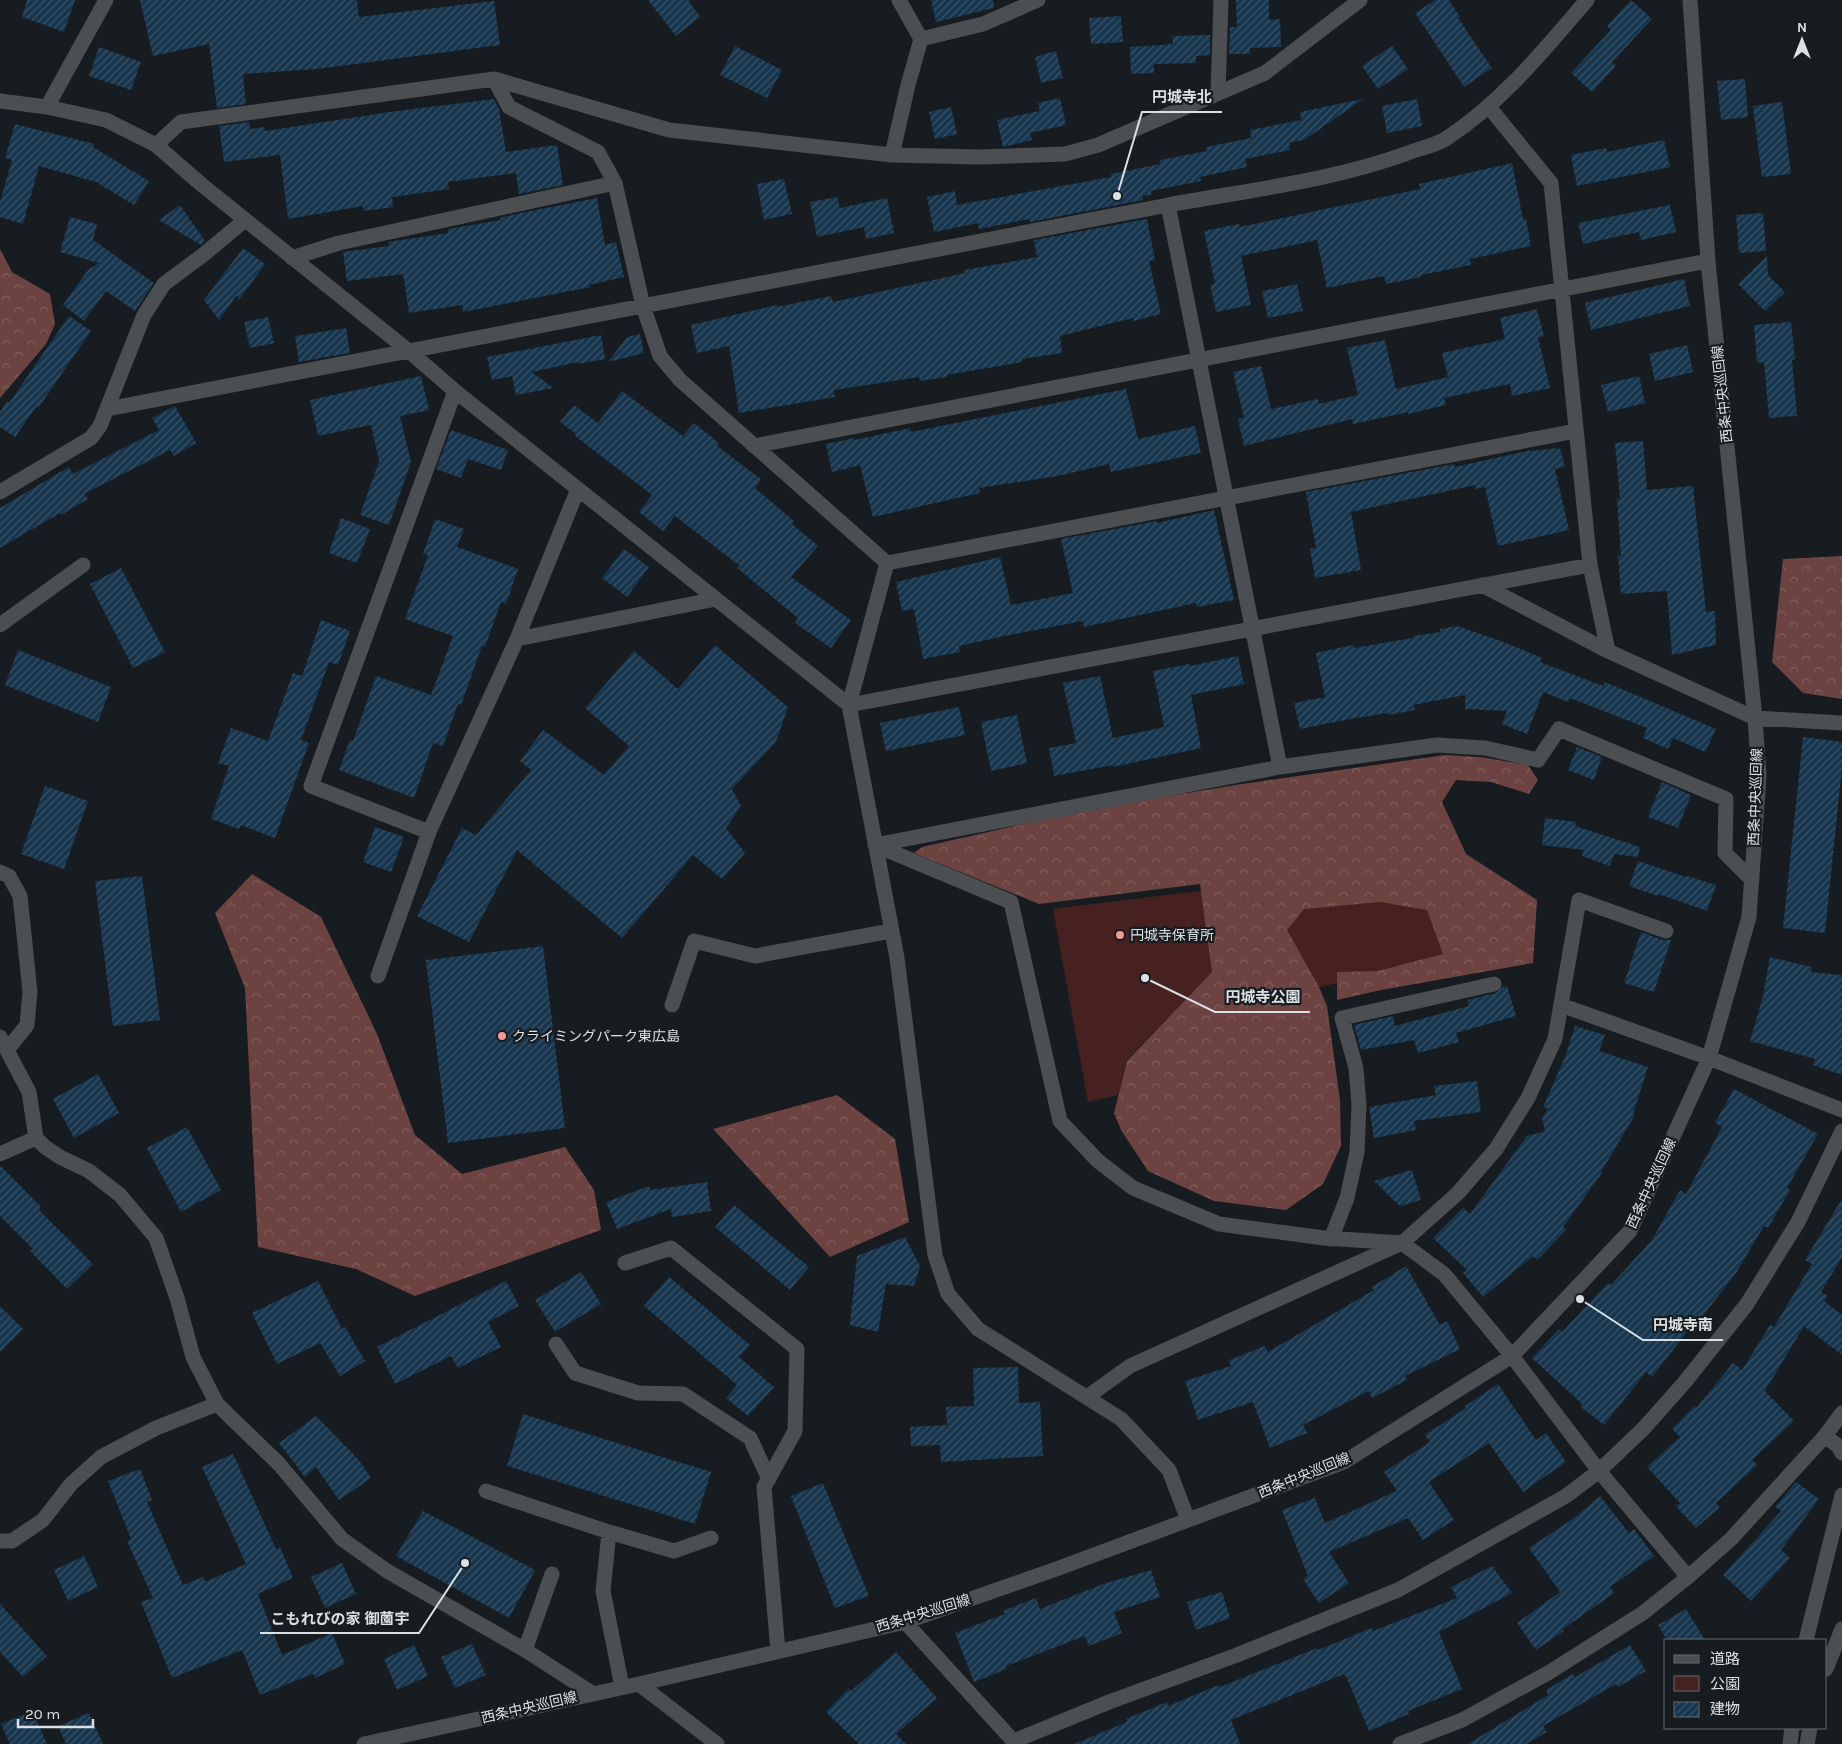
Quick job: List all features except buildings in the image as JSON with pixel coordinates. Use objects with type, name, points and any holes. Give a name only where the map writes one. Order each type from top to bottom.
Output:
[{"type":"street","points":[[47,106],[106,0]]},
{"type":"street","points":[[892,155],[921,39],[899,0]]},
{"type":"street","points":[[921,39],[983,24],[1038,0]]},
{"type":"street","points":[[1218,93],[1221,0]]},
{"type":"street","points":[[156,146],[182,122],[494,79],[668,130],[892,155],[979,157],[1065,154],[1098,146],[1265,73],[1360,0]]},
{"type":"street","points":[[107,410],[1168,205],[1330,176],[1389,160],[1446,139],[1489,106],[1527,70],[1587,0]]},
{"type":"street","name":"西条中央巡回線","points":[[364,1744],[639,1684],[905,1622],[1058,1568],[1344,1462],[1512,1356],[1630,1231],[1709,1058],[1749,917],[1759,776],[1755,718],[1708,261],[1690,0]]},
{"type":"street","points":[[494,79],[509,107],[598,152],[615,183],[643,306],[660,356],[680,380],[887,563]]},
{"type":"street","points":[[0,101],[47,106],[106,120],[156,146],[410,352],[455,391],[849,705],[1590,565]]},
{"type":"street","points":[[1489,106],[1551,183],[1590,565],[1608,651]]},
{"type":"street","points":[[292,258],[339,243],[615,183]]},
{"type":"street","points":[[1168,205],[1280,767]]},
{"type":"street","points":[[0,492],[91,438],[100,426],[107,410],[144,315],[164,284],[204,255],[245,220]]},
{"type":"street","points":[[754,446],[1708,261]]},
{"type":"street","points":[[429,832],[311,786],[455,391]]},
{"type":"street","points":[[887,563],[1576,431]]},
{"type":"street","points":[[378,976],[429,832],[517,639],[578,489]]},
{"type":"street","points":[[887,563],[849,705],[897,958],[935,1255],[948,1294],[978,1329],[1121,1418],[1169,1470],[1188,1520]]},
{"type":"street","points":[[0,626],[83,565]]},
{"type":"street","points":[[1482,585],[1608,651],[1755,718],[1842,723]]},
{"type":"street","points":[[517,639],[716,599]]},
{"type":"street","points":[[875,845],[1280,767],[1437,745],[1484,748],[1538,760],[1559,729],[1726,799],[1725,853],[1752,880]]},
{"type":"street","points":[[875,845],[1011,902],[1060,1120],[1098,1161],[1133,1188],[1219,1224],[1331,1238],[1402,1243],[1444,1274],[1512,1356],[1599,1471],[1688,1577]]},
{"type":"street","points":[[0,872],[9,876],[20,896],[30,992],[28,1025],[3,1044],[29,1092],[36,1138],[60,1157],[89,1171],[120,1195],[156,1238],[177,1298],[194,1357],[217,1404],[278,1464],[342,1539],[387,1571],[525,1650],[592,1693]]},
{"type":"street","points":[[1087,1397],[1130,1366],[1402,1243],[1458,1193],[1496,1149],[1528,1098],[1555,1039],[1579,900],[1666,931]]},
{"type":"street","points":[[672,1005],[694,941],[755,956],[892,931]]},
{"type":"street","points":[[1331,1238],[1347,1198],[1357,1152],[1359,1105],[1356,1068],[1342,1018],[1494,984]]},
{"type":"street","points":[[1561,1005],[1709,1058],[1842,1110]]},
{"type":"street","points":[[905,1622],[1015,1742],[1109,1702],[1237,1655],[1398,1590],[1566,1496],[1599,1471],[1644,1428],[1684,1383],[1747,1304],[1798,1222],[1842,1132]]},
{"type":"street","points":[[0,1154],[36,1138]]},
{"type":"street","points":[[625,1263],[671,1248],[797,1349],[795,1430],[764,1487],[778,1651]]},
{"type":"street","points":[[556,1344],[575,1373],[638,1393],[683,1394],[750,1438],[769,1478]]},
{"type":"street","points":[[0,1541],[12,1541],[43,1520],[71,1484],[101,1458],[156,1428],[217,1404]]},
{"type":"street","points":[[1400,1744],[1462,1720],[1548,1673],[1643,1614],[1731,1539],[1825,1436],[1842,1413]]},
{"type":"street","points":[[1825,1436],[1838,1446],[1842,1453]]},
{"type":"street","points":[[486,1490],[608,1532],[674,1551],[711,1538]]},
{"type":"street","points":[[1806,1639],[1842,1495]]},
{"type":"street","points":[[608,1532],[603,1591],[622,1687]]},
{"type":"street","points":[[525,1650],[552,1574]]},
{"type":"street","points":[[1827,1666],[1842,1629]]},
{"type":"street","points":[[639,1684],[717,1744]]},
{"type":"street","points":[[1790,1744],[1792,1729]]},
{"type":"street","points":[[1807,1744],[1810,1729]]},
{"type":"green space","points":[[0,249],[12,272],[50,294],[55,324],[46,344],[0,398]]},
{"type":"green space","points":[[1842,556],[1842,699],[1803,693],[1772,662],[1783,559]]},
{"type":"green space","points":[[1445,755],[1480,757],[1528,765],[1538,780],[1529,794],[1491,782],[1456,780],[1442,802],[1466,854],[1537,900],[1533,963],[1381,990],[1337,1000],[1337,972],[1378,971],[1443,954],[1427,910],[1380,902],[1304,909],[1287,930],[1319,987],[1327,1006],[1340,1100],[1341,1146],[1323,1184],[1286,1210],[1214,1201],[1148,1171],[1121,1130],[1114,1113],[1127,1061],[1212,972],[1200,884],[1039,904],[914,853],[922,847],[1090,809],[1242,784]]},
{"type":"green space","points":[[1418,864],[1486,952],[1319,987],[1278,983],[1199,986],[1127,1060],[1118,1095],[1088,1102],[1053,909]]},
{"type":"green space","points":[[252,874],[321,917],[377,1034],[415,1135],[462,1174],[565,1147],[594,1190],[601,1230],[415,1296],[356,1269],[258,1247],[245,988],[215,913]]},
{"type":"green space","points":[[837,1095],[895,1139],[909,1222],[830,1257],[713,1129]]},
{"type":"place","name":"円城寺北","points":[[1117,196]]},
{"type":"place","name":"円城寺保育所","points":[[1120,935]]},
{"type":"place","name":"円城寺公園","points":[[1145,978]]},
{"type":"place","name":"クライミングパーク東広島","points":[[502,1036]]},
{"type":"place","name":"円城寺南","points":[[1580,1299]]},
{"type":"place","name":"こもれびの家 御薗宇","points":[[465,1563]]}]
